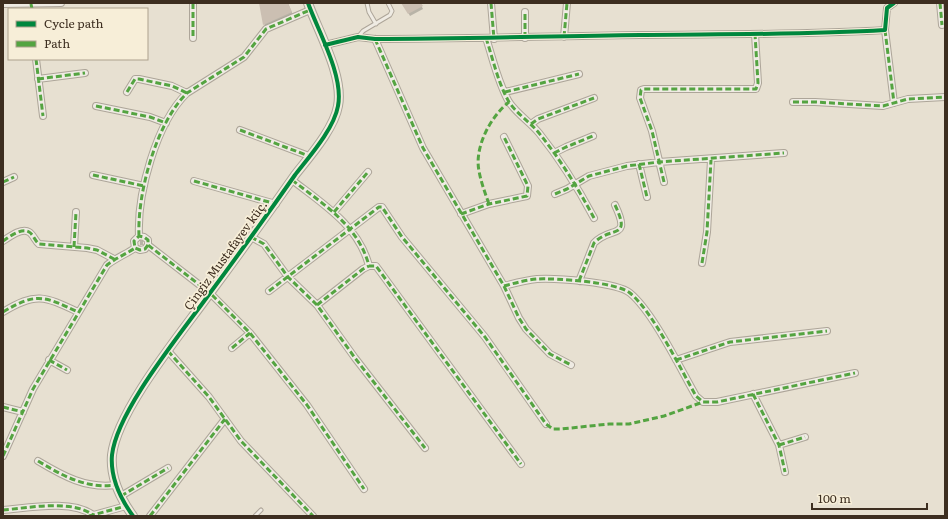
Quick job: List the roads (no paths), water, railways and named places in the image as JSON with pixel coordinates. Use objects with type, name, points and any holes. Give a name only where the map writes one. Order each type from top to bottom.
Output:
[{"type":"street","points":[[3,4],[32,7],[61,3]]},
{"type":"street","points":[[193,3],[193,38]]},
{"type":"street","points":[[491,3],[494,38]]},
{"type":"street","points":[[564,37],[567,3]]},
{"type":"street","points":[[894,3],[887,8],[885,30],[894,104]]},
{"type":"street","points":[[940,3],[942,24]]},
{"type":"street","points":[[136,248],[134,241],[139,236],[138,214],[153,154],[166,123],[180,99],[244,57],[266,29],[309,6]]},
{"type":"street","name":"Çingiz Mustafayev küç.","points":[[133,516],[126,506],[116,485],[113,472],[112,454],[120,428],[131,406],[168,351],[276,204],[332,122],[338,105],[336,80],[325,45],[309,6]]},
{"type":"street","points":[[525,12],[525,38]]},
{"type":"street","points":[[325,45],[358,37],[375,40],[755,34],[885,30]]},
{"type":"street","points":[[664,182],[652,131],[640,98],[641,90],[644,88],[756,89],[758,84],[755,34]]},
{"type":"street","points":[[486,38],[504,92],[518,113],[531,124],[554,153],[576,185],[594,218]]},
{"type":"street","points":[[375,40],[423,148],[504,286],[519,318],[526,329],[550,354],[571,365]]},
{"type":"street","points":[[36,60],[43,116]]},
{"type":"street","points":[[38,79],[85,73]]},
{"type":"street","points":[[504,92],[578,74]]},
{"type":"street","points":[[127,92],[131,82],[135,79],[139,79],[172,86],[187,93]]},
{"type":"street","points":[[793,102],[883,106],[908,99],[945,97]]},
{"type":"street","points":[[531,124],[538,119],[594,98]]},
{"type":"street","points":[[96,106],[150,117],[166,123]]},
{"type":"street","points":[[240,130],[309,156]]},
{"type":"street","points":[[554,153],[566,146],[593,136]]},
{"type":"street","points":[[461,214],[489,204],[528,196],[528,186],[504,137]]},
{"type":"street","points":[[555,194],[576,185],[582,180],[597,173],[639,164],[711,160],[784,153]]},
{"type":"street","points":[[702,263],[707,232],[711,160]]},
{"type":"street","points":[[639,164],[647,197]]},
{"type":"street","points":[[334,212],[368,172]]},
{"type":"street","points":[[93,175],[144,186]]},
{"type":"street","points":[[3,182],[14,177]]},
{"type":"street","points":[[292,180],[334,212],[349,228],[366,256],[369,266]]},
{"type":"street","points":[[194,181],[276,204]]},
{"type":"street","points":[[579,281],[594,243],[598,238],[618,231],[622,226],[622,220],[615,205]]},
{"type":"street","points":[[268,291],[288,277],[349,228],[379,207],[382,207],[386,210],[402,237],[485,337],[546,424]]},
{"type":"street","points":[[74,248],[76,212]]},
{"type":"street","points":[[3,241],[21,231],[26,230],[30,232],[39,244],[97,250],[114,259]]},
{"type":"street","points":[[139,236],[146,238],[148,245],[210,293],[250,333],[307,405],[364,489]]},
{"type":"street","points":[[252,237],[264,244],[288,277],[317,305],[355,358],[425,448]]},
{"type":"street","points":[[3,456],[5,444],[50,360],[107,265],[114,259],[136,248],[142,250],[148,245]]},
{"type":"street","points":[[317,305],[363,269],[369,266],[376,266],[521,464]]},
{"type":"street","points":[[504,286],[538,279],[579,281],[629,291],[640,302],[676,360],[696,396],[703,402],[717,402],[856,373]]},
{"type":"street","points":[[3,312],[21,302],[35,298],[52,300],[78,312]]},
{"type":"street","points":[[676,360],[730,342],[827,331]]},
{"type":"street","points":[[232,348],[250,333]]},
{"type":"street","points":[[168,351],[196,382],[242,441],[313,516]]},
{"type":"street","points":[[50,360],[67,370]]},
{"type":"street","points":[[753,394],[779,445],[785,472]]},
{"type":"street","points":[[3,407],[23,412]]},
{"type":"street","points":[[150,516],[225,419]]},
{"type":"street","points":[[779,445],[805,437]]},
{"type":"street","points":[[38,461],[79,482],[104,486],[116,485]]},
{"type":"street","points":[[121,496],[168,468]]},
{"type":"street","points":[[3,510],[56,506],[82,509],[91,516],[126,506]]},
{"type":"lane","points":[[367,3],[369,12],[376,24]]},
{"type":"lane","points":[[358,37],[363,30],[376,24],[392,13],[388,3]]},
{"type":"lane","points":[[255,516],[261,510]]}]
